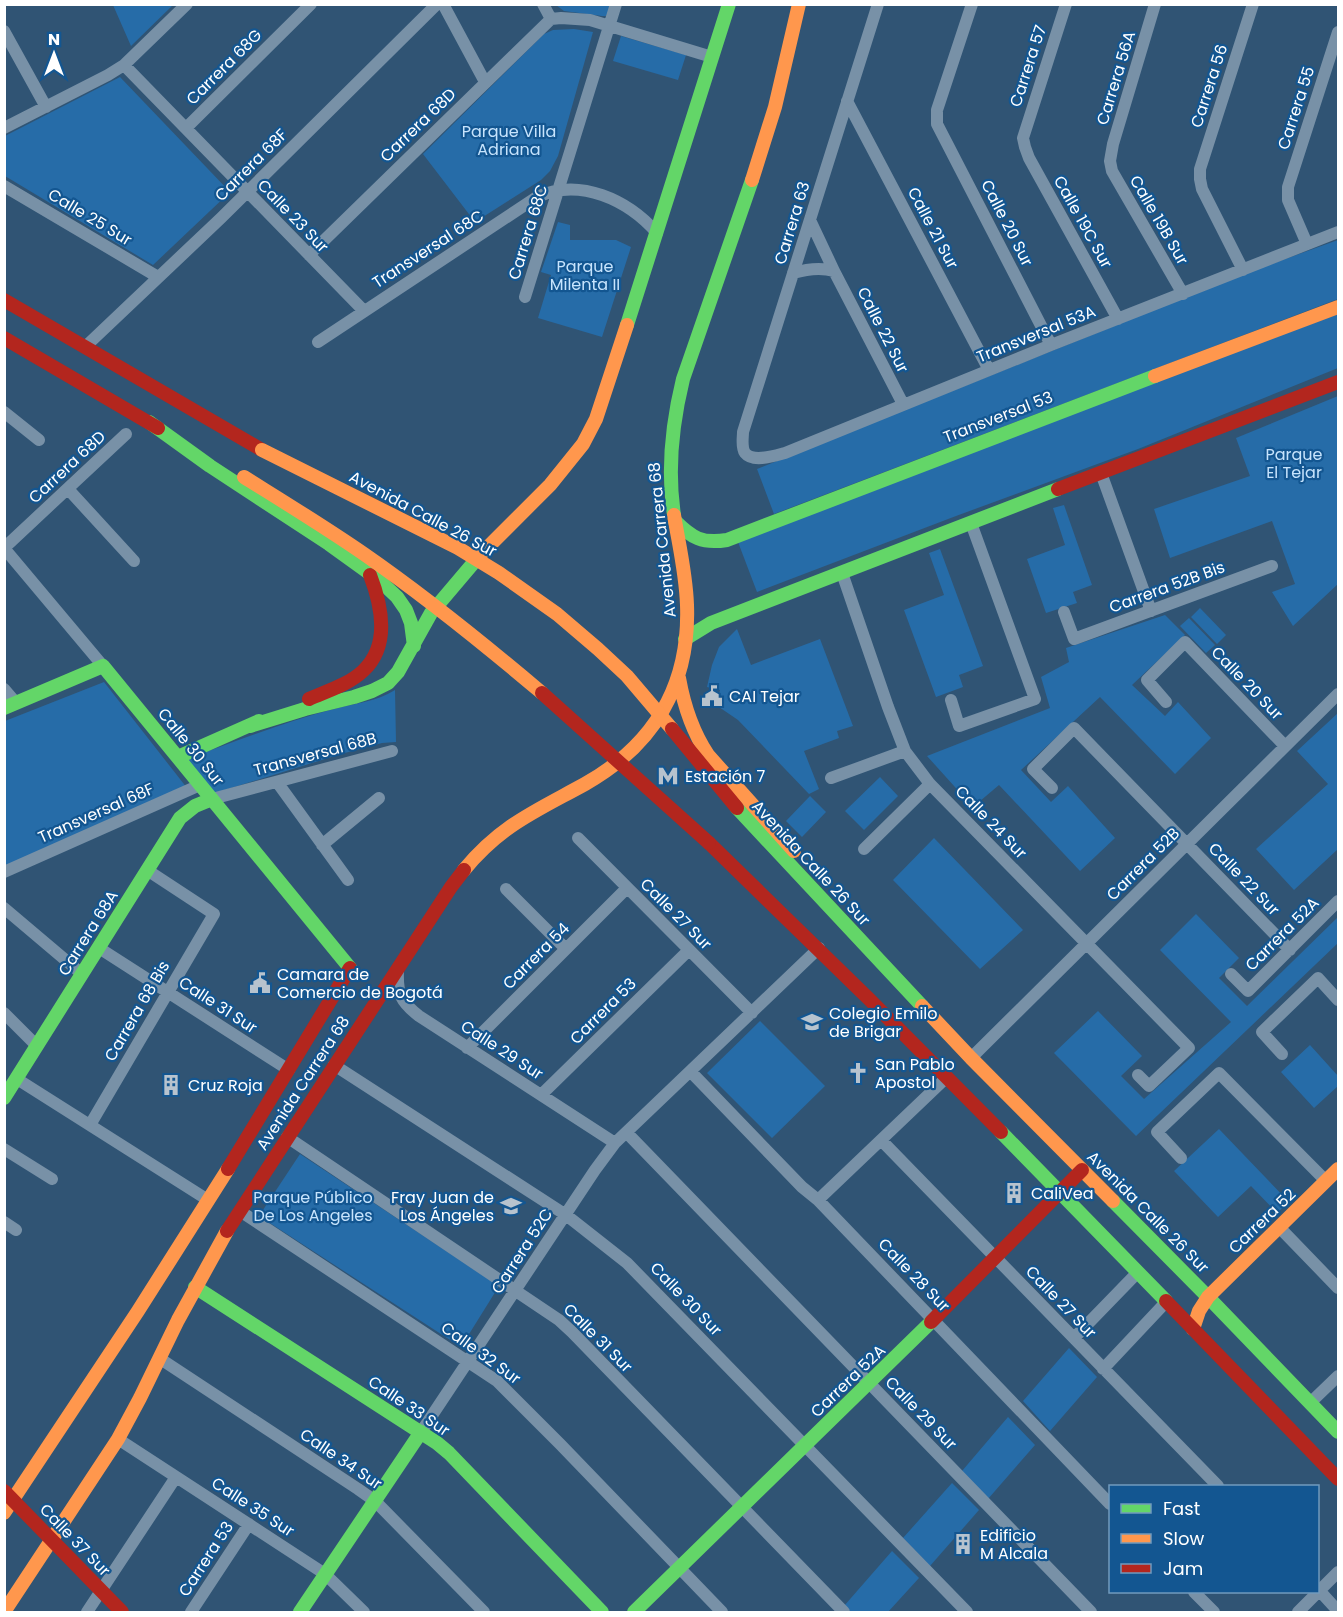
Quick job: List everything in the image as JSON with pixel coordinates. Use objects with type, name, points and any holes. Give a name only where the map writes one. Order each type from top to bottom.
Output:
[{"type":"main road","points":[[250,726],[372,691],[388,682],[398,672],[431,614],[445,595],[476,559],[550,486],[584,444],[596,419],[729,4]]},
{"type":"main road","name":"Avenida Carrera 68","points":[[4,1612],[118,1439],[195,1287],[222,1239],[451,887],[484,848],[508,827],[587,783],[629,754],[666,708],[678,674],[685,639],[688,603],[675,521],[670,471],[670,443],[678,400],[683,379],[764,145],[799,4]]},
{"type":"main road","name":"Avenida Calle 26 Sur","points":[[4,300],[262,450],[458,548],[499,573],[557,614],[627,676],[737,808],[890,972],[971,1058],[1338,1432]]},
{"type":"main road","name":"Transversal 53","points":[[675,521],[684,531],[699,540],[714,542],[728,540],[1039,419],[1338,307]]},
{"type":"main road","points":[[4,338],[244,477],[349,544],[479,641],[573,719],[709,843],[819,948],[1338,1479]]},
{"type":"main road","points":[[685,639],[711,623],[1338,382]]},
{"type":"main road","points":[[149,422],[229,479],[370,573],[393,594],[407,611],[414,646]]},
{"type":"main road","points":[[178,757],[250,726],[366,670],[373,661],[379,645],[381,619],[378,596],[370,573]]},
{"type":"main road","points":[[10,705],[103,666]]},
{"type":"main road","name":"Calle 30 Sur","points":[[103,666],[350,968]]},
{"type":"main road","points":[[678,674],[688,720],[702,747],[764,816],[890,972]]},
{"type":"main road","name":"Carrera 68A","points":[[4,1098],[180,818],[188,809],[212,800]]},
{"type":"main road","name":"Avenida Carrera 68","points":[[4,1513],[9,1495],[130,1322],[289,1070],[350,968]]},
{"type":"main road","name":"Carrera 52","points":[[1193,1329],[1199,1311],[1208,1297],[1338,1169]]},
{"type":"main road","name":"Carrera 52A","points":[[633,1612],[933,1320],[1082,1170]]},
{"type":"main road","name":"Calle 33 Sur","points":[[195,1287],[421,1432],[449,1453],[602,1612]]},
{"type":"main road","name":"Carrera 52C","points":[[300,1612],[421,1432]]},
{"type":"main road","name":"Calle 37 Sur","points":[[9,1495],[122,1612]]},
{"type":"street","points":[[4,128],[124,65],[187,4]]},
{"type":"street","name":"Carrera 68G","points":[[186,128],[311,4]]},
{"type":"street","name":"Carrera 68F","points":[[85,347],[248,192],[437,4]]},
{"type":"street","points":[[443,4],[485,82]]},
{"type":"street","points":[[543,4],[551,19],[578,19],[609,25],[712,57]]},
{"type":"street","name":"Carrera 68C","points":[[525,297],[616,4]]},
{"type":"street","name":"Carrera 63","points":[[744,452],[743,432],[878,4]]},
{"type":"street","name":"Calle 20 Sur","points":[[972,4],[936,116],[937,124],[1052,345]]},
{"type":"street","name":"Carrera 57","points":[[1023,138],[1066,4]]},
{"type":"street","name":"Carrera 56A","points":[[1110,162],[1155,4]]},
{"type":"street","name":"Carrera 56","points":[[1243,270],[1202,189],[1200,169],[1253,4]]},
{"type":"street","name":"Carrera 68D","points":[[309,255],[551,19]]},
{"type":"street","points":[[4,31],[46,107]]},
{"type":"street","name":"Carrera 55","points":[[1307,244],[1288,200],[1288,187],[1338,32]]},
{"type":"street","name":"Calle 23 Sur","points":[[124,65],[364,311]]},
{"type":"street","name":"Calle 21 Sur","points":[[848,101],[989,370]]},
{"type":"street","name":"Calle 19C Sur","points":[[1023,138],[1029,158],[1118,319]]},
{"type":"street","name":"Calle 19B Sur","points":[[1110,162],[1112,171],[1183,294]]},
{"type":"street","name":"Calle 25 Sur","points":[[4,186],[158,278]]},
{"type":"street","points":[[558,190],[588,192],[620,202],[647,221],[657,233]]},
{"type":"street","name":"Transversal 68C","points":[[318,342],[537,197],[558,190]]},
{"type":"street","name":"Calle 22 Sur","points":[[810,220],[903,404]]},
{"type":"street","name":"Transversal 53A","points":[[744,452],[757,457],[785,453],[1338,232]]},
{"type":"street","points":[[793,273],[813,268],[834,271]]},
{"type":"street","points":[[4,412],[39,440]]},
{"type":"street","name":"Carrera 68D","points":[[4,548],[126,434]]},
{"type":"street","points":[[1101,473],[1151,611]]},
{"type":"street","points":[[68,489],[134,561]]},
{"type":"street","points":[[951,700],[959,726],[1035,699],[971,523]]},
{"type":"street","name":"Calle 30 Sur","points":[[4,548],[103,666]]},
{"type":"street","name":"Carrera 52B Bis","points":[[1064,612],[1074,639],[1272,566]]},
{"type":"street","name":"Calle 24 Sur","points":[[842,573],[905,751],[930,783],[1189,1048],[1149,1086],[1138,1075]]},
{"type":"street","name":"Calle 20 Sur","points":[[1166,702],[1147,680],[1185,642],[1285,746]]},
{"type":"street","points":[[4,689],[10,705]]},
{"type":"street","name":"Carrera 52B","points":[[971,1058],[1338,694]]},
{"type":"street","name":"Calle 22 Sur","points":[[1052,788],[1033,770],[1074,728],[1290,950]]},
{"type":"street","name":"Transversal 68B","points":[[212,800],[392,751]]},
{"type":"street","points":[[831,778],[905,751]]},
{"type":"street","points":[[277,782],[348,880]]},
{"type":"street","points":[[864,849],[930,783]]},
{"type":"street","name":"Transversal 68F","points":[[4,872],[200,785]]},
{"type":"street","points":[[322,845],[379,798]]},
{"type":"street","name":"Calle 27 Sur","points":[[578,838],[752,1013]]},
{"type":"street","name":"Carrera 68 Bis","points":[[90,1125],[214,915],[147,870]]},
{"type":"street","name":"Carrera 54","points":[[467,1048],[627,888]]},
{"type":"street","points":[[506,889],[566,949]]},
{"type":"street","name":"Carrera 52A","points":[[1231,974],[1248,991],[1338,901]]},
{"type":"street","points":[[4,908],[82,974]]},
{"type":"street","name":"Calle 31 Sur","points":[[99,948],[289,1070]]},
{"type":"street","name":"Carrera 52C","points":[[421,1432],[615,1143],[819,948]]},
{"type":"street","name":"Carrera 53","points":[[541,1095],[689,950]]},
{"type":"street","name":"Calle 29 Sur","points":[[398,966],[399,992],[408,1007],[419,1016],[615,1143]]},
{"type":"street","points":[[1282,1054],[1262,1032],[1318,978],[1338,1000]]},
{"type":"street","points":[[4,1013],[37,1046]]},
{"type":"street","name":"Calle 30 Sur","points":[[334,1065],[566,1215],[634,1270],[967,1612]]},
{"type":"street","name":"Calle 28 Sur","points":[[691,1072],[802,1187],[818,1200],[1109,1503]]},
{"type":"street","points":[[1181,1158],[1156,1132],[1219,1073],[1326,1181]]},
{"type":"street","points":[[818,1200],[947,1077]]},
{"type":"street","points":[[17,1079],[208,1200]]},
{"type":"street","name":"Calle 29 Sur","points":[[627,1133],[1091,1612]]},
{"type":"street","name":"Calle 31 Sur","points":[[287,1137],[546,1310],[572,1332],[844,1612]]},
{"type":"street","name":"Calle 27 Sur","points":[[881,1140],[1217,1485]]},
{"type":"street","points":[[4,1149],[52,1179]]},
{"type":"street","name":"Calle 32 Sur","points":[[240,1211],[497,1381],[722,1612]]},
{"type":"street","points":[[4,1222],[16,1230]]},
{"type":"street","points":[[1279,1227],[1338,1288]]},
{"type":"street","points":[[1074,1338],[1138,1272]]},
{"type":"street","points":[[1103,1369],[1166,1302]]},
{"type":"street","name":"Calle 34 Sur","points":[[159,1358],[375,1501],[484,1612]]},
{"type":"street","points":[[1310,1403],[1338,1376]]},
{"type":"street","name":"Calle 35 Sur","points":[[118,1439],[325,1574],[364,1612]]},
{"type":"street","points":[[87,1612],[176,1477]]},
{"type":"street","name":"Carrera 53","points":[[191,1612],[249,1524]]},
{"type":"street","points":[[1319,1589],[1338,1572]]},
{"type":"street","points":[[1319,1591],[1338,1611]]},
{"type":"street","points":[[1195,1593],[1214,1612]]},
{"type":"street","points":[[1298,1612],[1315,1593]]},
{"type":"green space","points":[[113,5],[173,5],[131,46]]},
{"type":"green space","points":[[556,5],[612,5],[606,16],[602,16],[564,11]]},
{"type":"green space","name":"Parque Villa Adriana","points":[[574,29],[593,32],[558,156],[550,171],[541,180],[475,222],[423,154],[544,34],[553,30]]},
{"type":"green space","points":[[621,36],[686,55],[678,80],[613,61]]},
{"type":"green space","points":[[120,77],[230,192],[153,265],[5,176],[5,136]]},
{"type":"green space","name":"Parque Milenta II","points":[[558,222],[570,225],[570,240],[616,240],[631,247],[602,337],[538,318],[551,275],[541,272]]},
{"type":"green space","points":[[1338,240],[1338,299],[774,514],[757,469],[1249,272]]},
{"type":"green space","points":[[1338,314],[1338,368],[1138,449],[757,592],[738,542],[864,490]]},
{"type":"green space","name":"Parque El Tejar","points":[[1338,396],[1338,584],[1293,626],[1272,592],[1295,584],[1272,521],[1170,558],[1154,509],[1250,476],[1236,438]]},
{"type":"green space","points":[[1064,505],[1092,585],[1073,592],[1077,603],[1046,613],[1027,559],[1065,545],[1053,508]]},
{"type":"green space","points":[[940,549],[983,666],[959,675],[963,687],[936,697],[904,610],[944,595],[929,553]]},
{"type":"green space","points":[[1200,608],[1226,635],[1217,644],[1191,617]]},
{"type":"green space","points":[[1165,615],[1185,635],[1132,685],[1165,716],[1178,702],[1211,738],[1175,774],[1100,697],[1021,770],[1051,802],[1068,786],[1115,838],[1080,871],[999,785],[973,807],[927,756],[1050,708],[1041,677],[1069,662],[1066,648]]},
{"type":"green space","points":[[1189,618],[1215,645],[1206,653],[1180,626]]},
{"type":"green space","points":[[737,629],[751,665],[820,639],[853,726],[837,731],[839,738],[804,751],[819,789],[809,794],[738,720],[716,705],[720,690],[707,687],[719,647]]},
{"type":"green space","points":[[104,682],[187,788],[5,867],[5,721]]},
{"type":"green space","points":[[395,690],[396,742],[382,743],[341,754],[215,793],[186,759],[297,720],[373,700]]},
{"type":"green space","points":[[1338,713],[1338,849],[1294,890],[1256,849],[1328,784],[1297,751]]},
{"type":"green space","points":[[880,777],[898,796],[864,830],[845,811]]},
{"type":"green space","points":[[810,796],[826,812],[802,837],[786,821]]},
{"type":"green space","points":[[934,838],[1023,930],[980,969],[893,880]]},
{"type":"green space","points":[[1196,914],[1239,958],[1219,978],[1247,1006],[1338,917],[1338,943],[1136,1136],[1054,1053],[1098,1011],[1142,1056],[1121,1076],[1144,1099],[1231,1022],[1160,950]]},
{"type":"green space","points":[[760,1021],[825,1086],[772,1138],[707,1073]]},
{"type":"green space","points":[[1310,1045],[1338,1076],[1338,1086],[1314,1108],[1281,1072]]},
{"type":"green space","points":[[1219,1129],[1289,1202],[1277,1213],[1251,1186],[1218,1217],[1174,1171]]},
{"type":"green space","name":"Parque Público De Los Angeles","points":[[300,1154],[499,1286],[461,1347],[259,1216]]},
{"type":"green space","points":[[1069,1348],[1097,1377],[1050,1431],[1023,1401]]},
{"type":"green space","points":[[1008,1417],[1035,1445],[988,1499],[962,1471]]},
{"type":"green space","points":[[952,1483],[979,1510],[930,1566],[903,1538]]},
{"type":"green space","points":[[892,1551],[919,1578],[888,1612],[851,1612],[844,1606]]},
{"type":"traffic: fast","points":[[627,325],[729,4]]},
{"type":"traffic: fast","points":[[674,515],[671,481],[672,447],[683,379],[752,180]]},
{"type":"traffic: fast","points":[[675,521],[692,536],[711,541],[727,540],[1155,376]]},
{"type":"traffic: fast","points":[[149,422],[379,580],[397,597],[406,610],[411,623],[414,646]]},
{"type":"traffic: fast","points":[[685,639],[711,623],[1058,489]]},
{"type":"traffic: fast","points":[[250,726],[354,697],[388,683],[398,672],[431,613],[481,554]]},
{"type":"traffic: fast","points":[[4,708],[103,666],[350,968]]},
{"type":"traffic: fast","points":[[178,757],[259,721]]},
{"type":"traffic: fast","points":[[4,1098],[180,818],[195,806],[212,799]]},
{"type":"traffic: fast","points":[[737,808],[922,1006]]},
{"type":"traffic: fast","points":[[1001,1132],[1166,1301]]},
{"type":"traffic: fast","points":[[1113,1201],[1338,1432]]},
{"type":"traffic: fast","points":[[195,1287],[437,1443],[602,1612]]},
{"type":"traffic: fast","points":[[634,1612],[931,1322]]},
{"type":"traffic: fast","points":[[300,1612],[421,1432]]},
{"type":"traffic: slow","points":[[752,180],[775,107],[799,4]]},
{"type":"traffic: slow","points":[[1155,376],[1338,307]]},
{"type":"traffic: slow","points":[[481,554],[550,485],[583,444],[596,419],[627,325]]},
{"type":"traffic: slow","points":[[262,450],[458,548],[499,573],[557,614],[598,649],[627,676],[672,729]]},
{"type":"traffic: slow","points":[[244,477],[387,570],[455,621],[542,693]]},
{"type":"traffic: slow","points":[[464,870],[492,841],[520,820],[609,768],[630,751],[663,710],[674,687],[682,661],[686,634],[685,582],[674,515]]},
{"type":"traffic: slow","points":[[679,678],[689,718],[708,755],[794,851]]},
{"type":"traffic: slow","points":[[922,1006],[1113,1201]]},
{"type":"traffic: slow","points":[[4,1513],[138,1311],[228,1169]]},
{"type":"traffic: slow","points":[[1193,1329],[1199,1311],[1208,1297],[1338,1169]]},
{"type":"traffic: slow","points":[[4,1612],[118,1439],[178,1320],[227,1231]]},
{"type":"traffic: jam","points":[[4,300],[262,450]]},
{"type":"traffic: jam","points":[[4,338],[158,428]]},
{"type":"traffic: jam","points":[[1058,489],[1338,382]]},
{"type":"traffic: jam","points":[[309,699],[351,680],[372,661],[377,650],[381,625],[378,600],[370,575]]},
{"type":"traffic: jam","points":[[542,693],[709,843]]},
{"type":"traffic: jam","points":[[672,729],[737,808]]},
{"type":"traffic: jam","points":[[709,843],[1001,1132]]},
{"type":"traffic: jam","points":[[227,1231],[464,870]]},
{"type":"traffic: jam","points":[[228,1169],[350,968]]},
{"type":"traffic: jam","points":[[931,1322],[1082,1170]]},
{"type":"traffic: jam","points":[[1166,1301],[1338,1479]]},
{"type":"traffic: jam","points":[[4,1491],[122,1612]]},
{"type":"place","name":"CAI Tejar","points":[[712,696]]},
{"type":"place","name":"Estación 7","points":[[668,776]]},
{"type":"place","name":"Camara de Comercio de Bogotá","points":[[260,983]]},
{"type":"place","name":"Colegio Emilo de Brigar","points":[[812,1022]]},
{"type":"place","name":"San Pablo Apostol","points":[[858,1073]]},
{"type":"place","name":"Cruz Roja","points":[[171,1085]]},
{"type":"place","name":"CaliVea","points":[[1014,1193]]},
{"type":"place","name":"Fray Juan de Los Ángeles","points":[[511,1206]]},
{"type":"place","name":"Edificio M Alcala","points":[[963,1544]]}]
